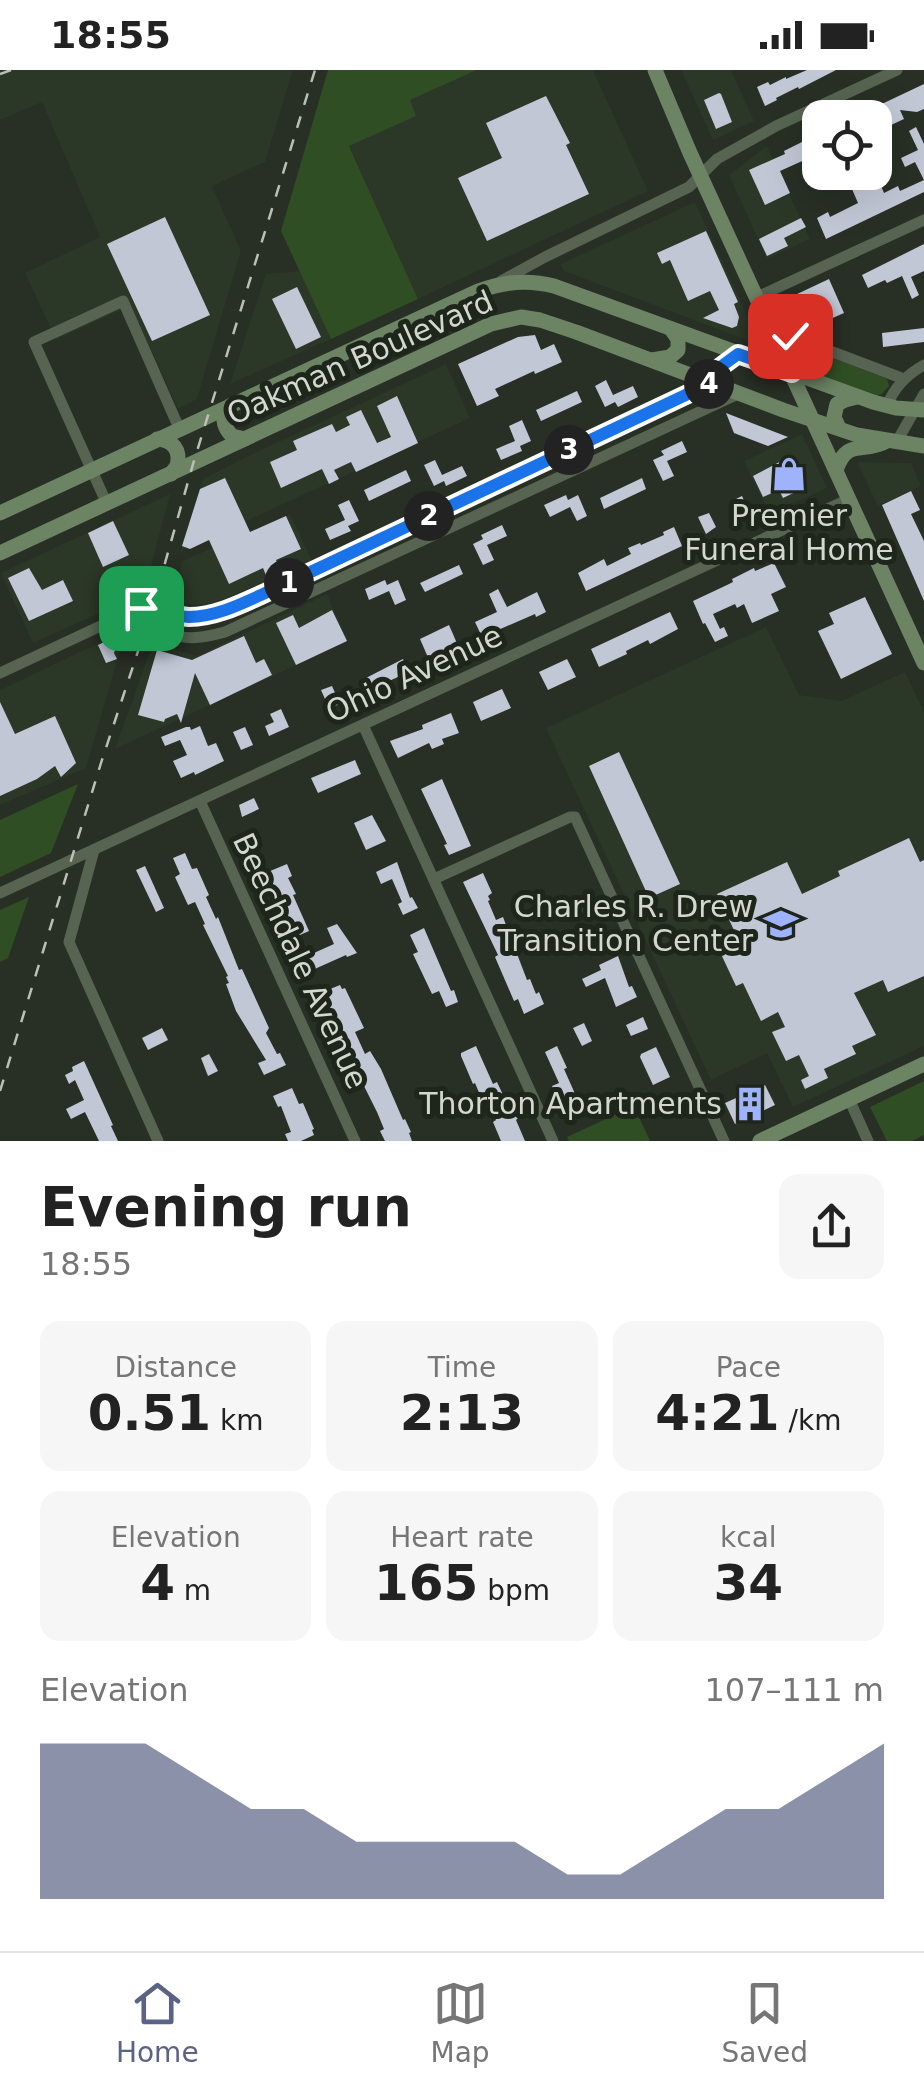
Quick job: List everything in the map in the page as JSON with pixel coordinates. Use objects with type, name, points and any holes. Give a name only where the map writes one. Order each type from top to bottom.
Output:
[{"type":"street","points":[[655,70],[924,664]]},
{"type":"street","points":[[493,286],[689,187],[717,159],[776,126],[897,70]]},
{"type":"street","points":[[757,297],[924,220]]},
{"type":"street","name":"Oakman Boulevard","points":[[0,514],[493,286],[518,282],[547,284],[858,397],[920,410]]},
{"type":"street","points":[[107,504],[34,342],[123,301],[179,428]]},
{"type":"street","name":"Oakman Boulevard","points":[[0,553],[510,318],[540,320],[857,435],[924,446]]},
{"type":"street","points":[[772,329],[904,379]]},
{"type":"street","points":[[652,360],[670,357],[678,350],[678,339],[671,330]]},
{"type":"street","points":[[0,673],[141,608],[174,616],[201,616],[281,586],[709,384],[715,371],[738,354]]},
{"type":"street","points":[[887,406],[904,379],[924,365]]},
{"type":"street","points":[[95,628],[134,622],[179,636],[207,637],[243,624],[738,394]]},
{"type":"street","points":[[836,470],[848,449],[891,442],[920,410],[924,394]]},
{"type":"street","points":[[839,428],[834,409],[840,402],[858,397]]},
{"type":"street","points":[[668,403],[678,422]]},
{"type":"street","points":[[231,405],[224,425],[232,436],[245,439]]},
{"type":"street","points":[[157,440],[171,443],[178,450],[178,466],[170,474]]},
{"type":"street","points":[[499,483],[508,501]]},
{"type":"street","name":"Ohio Avenue","points":[[0,893],[849,499]]},
{"type":"street","points":[[281,586],[289,604]]},
{"type":"street","points":[[234,606],[243,624]]},
{"type":"street","points":[[169,633],[174,616]]},
{"type":"street","points":[[364,725],[553,1141]]},
{"type":"street","name":"Beechdale Avenue","points":[[200,801],[355,1141]]},
{"type":"street","points":[[434,879],[575,817],[724,1141]]},
{"type":"street","points":[[94,850],[69,942],[158,1141]]},
{"type":"street","points":[[760,1141],[924,1064]]},
{"type":"street","points":[[849,1099],[868,1141]]},
{"type":"shaded area","points":[[0,70],[293,70],[265,162],[212,186],[241,251],[197,399],[178,409],[131,305],[56,340],[25,273],[100,237],[42,102],[0,120]]},
{"type":"shaded area","points":[[477,70],[593,70],[648,191],[418,299],[349,145],[415,116],[410,100]]},
{"type":"shaded area","points":[[681,70],[731,70],[754,121],[713,140]]},
{"type":"shaded area","points":[[767,146],[810,239],[767,259],[729,175]]},
{"type":"shaded area","points":[[695,202],[757,344],[564,271],[561,264]]},
{"type":"shaded area","points":[[300,271],[331,339],[230,384],[266,274]]},
{"type":"shaded area","points":[[446,364],[470,418],[181,551],[203,479]]},
{"type":"shaded area","points":[[802,434],[827,488],[769,514],[744,461]]},
{"type":"shaded area","points":[[857,462],[911,463],[921,486],[878,506]]},
{"type":"shaded area","points":[[170,494],[144,593],[33,643],[1,573]]},
{"type":"shaded area","points":[[290,514],[312,561],[210,605],[173,603],[182,561]]},
{"type":"shaded area","points":[[327,594],[348,641],[115,749],[153,643],[197,656]]},
{"type":"shaded area","name":"Charles R. Drew Transition Center","points":[[766,627],[799,695],[841,701],[905,672],[924,712],[924,1046],[793,1107],[767,1053],[711,1080],[546,728]]},
{"type":"shaded area","points":[[126,630],[86,768],[0,805],[0,690]]},
{"type":"green space","points":[[328,70],[477,70],[410,100],[416,116],[349,146],[418,299],[331,339],[281,231]]},
{"type":"green space","points":[[799,345],[887,379],[889,386],[875,396],[808,372]]},
{"type":"green space","points":[[78,784],[51,853],[0,877],[0,820]]},
{"type":"green space","points":[[29,897],[8,958],[0,962],[0,910]]},
{"type":"green space","points":[[924,1081],[924,1135],[912,1141],[887,1141],[870,1107]]},
{"type":"green space","points":[[634,1106],[650,1141],[569,1141],[567,1137]]},
{"type":"building","points":[[807,70],[836,70],[765,106],[757,87]]},
{"type":"building","points":[[924,84],[924,109],[900,110],[904,119],[892,125],[890,100]]},
{"type":"building","points":[[719,93],[732,122],[716,129],[704,100]]},
{"type":"building","points":[[546,96],[570,143],[566,145],[589,194],[487,241],[458,178],[502,158],[486,123]]},
{"type":"building","points":[[916,127],[924,144],[924,180],[915,162],[905,167],[901,158],[918,150],[909,131]]},
{"type":"building","points":[[802,142],[802,161],[780,171],[790,193],[765,205],[749,170],[785,154],[784,151]]},
{"type":"building","points":[[924,180],[924,192],[826,239],[817,218],[828,212],[830,217],[858,203],[852,190],[884,193],[898,186],[900,191]]},
{"type":"building","points":[[165,217],[210,315],[152,341],[107,244]]},
{"type":"building","points":[[801,218],[806,227],[784,238],[788,246],[767,256],[759,239]]},
{"type":"building","points":[[706,231],[738,302],[734,304],[739,317],[737,326],[732,328],[703,318],[719,310],[710,291],[688,301],[670,260],[662,264],[657,253]]},
{"type":"building","points":[[924,244],[924,271],[911,277],[919,295],[912,299],[902,276],[868,288],[862,275]]},
{"type":"building","points":[[829,279],[844,313],[810,328],[795,295]]},
{"type":"building","points":[[297,287],[321,337],[296,349],[272,299]]},
{"type":"building","points":[[924,328],[924,342],[883,347],[882,333]]},
{"type":"building","points":[[535,335],[541,350],[554,344],[562,362],[495,389],[499,396],[477,406],[458,364],[518,337]]},
{"type":"building","points":[[606,380],[613,395],[633,386],[638,397],[618,407],[615,402],[605,407],[595,386]]},
{"type":"building","points":[[577,391],[582,402],[541,421],[536,410]]},
{"type":"building","points":[[397,396],[418,443],[356,472],[351,462],[334,470],[339,479],[329,484],[322,469],[281,488],[270,462],[297,450],[293,441],[332,424],[336,432],[350,425],[346,417],[361,410],[377,443],[391,437],[377,406]]},
{"type":"building","points":[[726,413],[788,437],[768,446],[734,433]]},
{"type":"building","points":[[522,420],[531,441],[520,446],[522,451],[501,460],[496,449],[515,441],[509,426]]},
{"type":"building","points":[[682,441],[687,452],[667,461],[674,476],[663,481],[653,460],[664,455],[661,451]]},
{"type":"building","points":[[789,457],[802,489],[783,498],[779,490],[763,497],[753,476]]},
{"type":"building","points":[[435,460],[442,475],[462,466],[467,476],[446,486],[444,481],[434,486],[424,465]]},
{"type":"building","points":[[406,470],[411,481],[369,501],[364,490]]},
{"type":"building","points":[[225,478],[250,532],[286,516],[301,549],[276,560],[282,573],[268,580],[263,568],[229,584],[209,540],[190,549],[182,546],[200,489]]},
{"type":"building","points":[[642,478],[646,489],[604,509],[600,498]]},
{"type":"building","points":[[911,491],[920,510],[911,514],[924,541],[924,601],[882,505]]},
{"type":"building","points":[[566,495],[568,500],[578,495],[587,516],[577,521],[570,507],[550,517],[544,505]]},
{"type":"building","points":[[742,496],[749,511],[740,518],[732,501]]},
{"type":"building","points":[[349,500],[359,521],[348,526],[351,531],[330,540],[325,529],[345,520],[338,505]]},
{"type":"building","points":[[709,513],[716,527],[706,534],[698,517]]},
{"type":"building","points":[[113,521],[129,555],[103,567],[88,533]]},
{"type":"building","points":[[502,525],[507,536],[487,545],[494,560],[483,565],[473,544],[483,539],[481,535]]},
{"type":"building","points":[[674,527],[682,546],[586,591],[578,573],[604,559],[607,566],[631,554],[628,548],[664,535]]},
{"type":"building","points":[[774,563],[786,587],[771,594],[779,611],[752,623],[744,604],[713,614],[728,636],[715,642],[693,601],[754,568],[755,571]]},
{"type":"building","points":[[459,565],[463,574],[425,592],[420,583]]},
{"type":"building","points":[[29,568],[42,590],[63,580],[73,601],[29,621],[8,578]]},
{"type":"building","points":[[385,580],[387,585],[398,580],[406,600],[395,605],[389,591],[369,600],[365,589]]},
{"type":"building","points":[[498,589],[507,607],[537,592],[546,612],[482,637],[475,622],[497,612],[489,594]]},
{"type":"building","points":[[865,597],[892,654],[841,679],[818,631],[834,624],[829,613]]},
{"type":"building","points":[[332,610],[347,641],[296,665],[276,623],[293,615],[299,628]]},
{"type":"building","points":[[670,612],[678,629],[650,644],[648,640],[599,667],[591,649]]},
{"type":"building","points":[[449,625],[459,648],[430,662],[420,639]]},
{"type":"building","points":[[120,635],[114,653],[117,659],[106,663],[98,645]]},
{"type":"building","points":[[244,636],[256,663],[264,659],[272,675],[210,705],[195,673],[181,723],[177,714],[164,722],[138,715],[157,650],[192,660]]},
{"type":"building","points":[[403,659],[409,672],[369,690],[364,679]]},
{"type":"building","points":[[567,659],[576,677],[548,690],[539,672]]},
{"type":"building","points":[[332,686],[340,704],[329,708],[321,690]]},
{"type":"building","points":[[502,689],[511,708],[481,721],[473,702]]},
{"type":"building","points":[[0,702],[15,734],[55,716],[76,763],[61,777],[55,766],[0,796]]},
{"type":"building","points":[[281,709],[289,727],[269,736],[265,726],[274,722],[270,714]]},
{"type":"building","points":[[451,713],[459,733],[442,739],[444,744],[432,749],[429,743],[398,758],[390,741]]},
{"type":"building","points":[[200,726],[208,746],[216,743],[224,761],[181,778],[173,761],[187,755],[180,740],[165,746],[161,737]]},
{"type":"building","points":[[245,727],[253,745],[241,750],[233,732]]},
{"type":"building","points":[[619,752],[680,884],[649,898],[589,766]]},
{"type":"building","points":[[355,760],[361,774],[318,793],[311,778]]},
{"type":"building","points":[[442,779],[471,846],[449,855],[421,789]]},
{"type":"building","points":[[254,798],[259,809],[242,817],[239,805]]},
{"type":"building","points":[[372,815],[386,841],[366,850],[354,823]]},
{"type":"building","points":[[909,838],[920,862],[924,860],[924,976],[888,992],[883,980],[854,993],[876,1035],[852,1046],[856,1054],[824,1069],[828,1078],[805,1089],[801,1080],[809,1076],[799,1055],[786,1061],[772,1032],[785,1027],[778,1012],[761,1021],[743,983],[736,986],[721,954],[741,945],[717,894],[787,862],[802,894],[840,876],[838,871]]},
{"type":"building","points":[[185,853],[192,869],[197,868],[209,895],[206,897],[269,1028],[266,1033],[286,1065],[264,1075],[258,1063],[266,1060],[236,1011],[226,984],[228,976],[205,924],[195,902],[188,905],[175,877],[180,874],[173,858]]},
{"type":"building","points":[[397,862],[410,898],[418,908],[403,915],[392,879],[381,884],[376,872]]},
{"type":"building","points":[[287,864],[292,876],[288,878],[296,894],[293,895],[309,931],[293,938],[280,901],[263,874]]},
{"type":"building","points":[[145,866],[164,908],[156,912],[136,870]]},
{"type":"building","points":[[483,873],[492,893],[488,901],[496,920],[503,917],[527,980],[530,979],[544,1004],[524,1014],[518,999],[514,1001],[495,957],[498,955],[463,882]]},
{"type":"building","points":[[590,895],[595,907],[575,916],[570,905]]},
{"type":"building","points":[[337,924],[357,953],[308,972],[305,957],[334,944],[327,928]]},
{"type":"building","points":[[604,925],[609,937],[591,945],[586,934]]},
{"type":"building","points":[[424,928],[458,1002],[446,1007],[439,991],[432,994],[413,954],[418,952],[410,935]]},
{"type":"building","points":[[618,956],[629,987],[637,997],[616,1007],[605,978],[586,987],[582,979]]},
{"type":"building","points":[[340,985],[364,1028],[355,1032],[365,1054],[370,1051],[381,1069],[412,1141],[385,1141],[380,1131],[384,1129],[377,1112],[318,994]]},
{"type":"building","points":[[643,1017],[648,1029],[631,1036],[626,1025]]},
{"type":"building","points":[[584,1023],[592,1041],[582,1046],[573,1028]]},
{"type":"building","points":[[162,1028],[168,1040],[148,1050],[142,1038]]},
{"type":"building","points":[[476,1046],[493,1084],[497,1082],[504,1097],[508,1095],[525,1141],[501,1141],[487,1100],[483,1102],[461,1056]]},
{"type":"building","points":[[557,1046],[584,1114],[572,1120],[552,1086],[559,1083],[545,1052]]},
{"type":"building","points":[[656,1047],[670,1077],[653,1085],[640,1057]]},
{"type":"building","points":[[209,1054],[218,1071],[208,1076],[201,1058]]},
{"type":"building","points":[[84,1061],[118,1141],[99,1141],[85,1112],[71,1119],[66,1109],[84,1100],[75,1080],[69,1084],[65,1075]]},
{"type":"building","name":"Thorton Apartments","points":[[765,1085],[775,1105],[735,1124],[725,1103]]},
{"type":"building","points":[[292,1088],[314,1129],[314,1135],[301,1141],[288,1141],[285,1134],[291,1132],[273,1096]]},
{"type":"railway","points":[[0,74],[11,70]]},
{"type":"railway","points":[[0,1091],[152,609],[315,70]]},
{"type":"place","name":"Premier Funeral Home","points":[[789,474]]},
{"type":"place","name":"Charles R. Drew Transition Center","points":[[781,924]]},
{"type":"place","name":"Thorton Apartments","points":[[750,1104]]},
{"type":"route","points":[[141,608],[174,616],[201,616],[281,586],[709,384],[715,371],[738,354],[792,373],[772,329],[790,336]]}]
